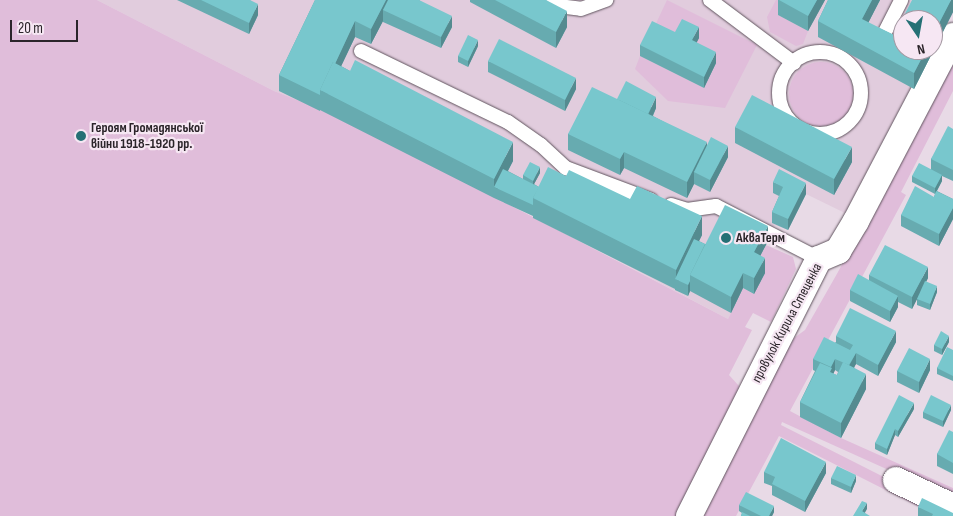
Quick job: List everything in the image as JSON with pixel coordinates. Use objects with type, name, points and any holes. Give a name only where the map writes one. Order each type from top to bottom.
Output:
[{"type":"street","name":"провулок Кирила Стеценка","points":[[689,516],[819,259],[838,251],[856,221],[953,36]]},
{"type":"street","points":[[896,480],[953,507]]},
{"type":"lane","points":[[539,0],[550,5],[581,9],[606,0]]},
{"type":"lane","points":[[710,0],[794,63]]},
{"type":"lane","points":[[885,32],[901,0]]},
{"type":"lane","points":[[361,51],[508,122],[541,144],[566,168],[626,193],[687,210],[716,206],[819,259]]},
{"type":"lane","points":[[824,53],[848,63],[861,86],[857,111],[849,122],[825,134],[811,133],[788,118],[780,93],[782,79],[794,63],[811,54],[824,53]]},
{"type":"shaded area","points":[[0,0],[97,0],[274,91],[320,109],[728,319],[743,288],[754,294],[754,268],[766,245],[793,257],[796,269],[771,322],[753,313],[745,327],[752,330],[729,375],[739,386],[740,398],[681,516],[0,516]]},
{"type":"shaded area","points":[[97,0],[953,0],[953,13],[943,32],[943,10],[893,10],[893,60],[929,60],[849,215],[806,194],[788,230],[775,225],[764,239],[767,241],[754,268],[754,294],[744,288],[728,319],[533,216],[320,110],[274,91]]},
{"type":"shaded area","points":[[667,0],[757,45],[725,108],[668,101],[635,69],[640,56],[704,88],[692,52],[698,38],[675,43],[652,32]]},
{"type":"shaded area","points":[[776,0],[785,0],[778,15],[808,31],[803,44],[796,46],[770,32],[767,17]]},
{"type":"shaded area","points":[[953,53],[953,91],[901,192],[906,195],[790,411],[841,438],[953,488],[953,499],[782,422],[781,425],[953,512],[937,516],[779,436],[736,516],[698,516],[794,338],[805,330],[838,272]]},
{"type":"shaded area","points":[[821,62],[839,68],[847,76],[853,94],[847,112],[839,120],[821,126],[803,120],[795,112],[789,94],[795,76],[803,68]]},
{"type":"building","points":[[201,0],[250,0],[258,4],[249,23]]},
{"type":"building","points":[[315,0],[386,0],[371,29],[355,21],[335,64],[333,62],[320,90],[320,95],[279,75]]},
{"type":"building","points":[[388,0],[419,0],[452,16],[441,37],[383,10]]},
{"type":"building","points":[[495,0],[546,0],[567,11],[556,32]]},
{"type":"building","points":[[779,0],[817,0],[808,16]]},
{"type":"building","points":[[828,0],[872,0],[862,19],[893,34],[893,60],[921,60],[914,73],[818,21]]},
{"type":"building","points":[[912,0],[951,0],[943,16],[943,10],[907,10]]},
{"type":"building","points":[[682,19],[699,27],[692,40],[716,52],[704,77],[640,45],[652,21],[675,32]]},
{"type":"building","points":[[468,35],[478,40],[468,61],[458,56]]},
{"type":"building","points":[[499,39],[576,78],[565,100],[488,61]]},
{"type":"building","points":[[355,60],[513,142],[494,179],[320,90],[333,62],[350,71]]},
{"type":"building","points":[[626,81],[656,97],[648,114],[617,99]]},
{"type":"building","points":[[592,87],[707,142],[687,182],[624,152],[620,159],[568,134]]},
{"type":"building","points":[[752,95],[852,147],[834,179],[735,127]]},
{"type":"building","points":[[948,126],[953,129],[953,170],[931,159]]},
{"type":"building","points":[[711,137],[728,146],[710,180],[694,172]]},
{"type":"building","points":[[530,162],[540,167],[533,181],[523,175]]},
{"type":"building","points":[[919,163],[942,175],[935,188],[912,176]]},
{"type":"building","points":[[548,167],[566,176],[569,170],[630,199],[637,186],[702,216],[676,270],[533,198]]},
{"type":"building","points":[[503,169],[539,187],[533,198],[533,205],[494,187]]},
{"type":"building","points":[[779,169],[806,183],[788,219],[772,212],[783,187],[773,182]]},
{"type":"building","points":[[915,186],[934,197],[936,191],[953,199],[953,208],[939,234],[901,215]]},
{"type":"building","points":[[725,205],[768,226],[754,252],[765,258],[754,278],[743,273],[731,297],[690,275]]},
{"type":"building","points":[[694,239],[705,244],[690,275],[688,285],[675,279]]},
{"type":"building","points":[[885,245],[928,267],[912,297],[869,275]]},
{"type":"building","points":[[858,274],[898,296],[890,311],[850,290]]},
{"type":"building","points":[[925,281],[937,286],[930,304],[917,299]]},
{"type":"building","points":[[850,308],[896,331],[878,365],[856,353],[849,365],[835,359],[831,367],[813,359],[824,337],[850,350],[853,345],[836,336]]},
{"type":"building","points":[[941,331],[949,336],[942,349],[934,345]]},
{"type":"building","points":[[947,347],[953,350],[953,376],[937,368]]},
{"type":"building","points":[[909,348],[930,359],[919,382],[897,371]]},
{"type":"building","points":[[843,362],[866,374],[841,423],[800,402],[820,363],[832,368],[830,372],[837,375]]},
{"type":"building","points":[[899,395],[914,403],[898,431],[895,429],[887,449],[875,443]]},
{"type":"building","points":[[931,395],[951,405],[943,421],[923,412]]},
{"type":"building","points":[[949,430],[953,432],[953,463],[937,454]]},
{"type":"building","points":[[781,438],[826,462],[805,501],[772,484],[775,477],[764,472]]},
{"type":"building","points":[[837,466],[856,475],[851,487],[831,478]]},
{"type":"building","points":[[746,492],[774,506],[769,516],[761,516],[739,505]]},
{"type":"building","points":[[922,498],[953,513],[953,516],[932,516],[933,514],[918,507]]},
{"type":"building","points":[[862,501],[867,503],[862,511],[870,516],[853,516]]},
{"type":"building","points":[[742,512],[750,516],[741,516]]},
{"type":"place","name":"Героям Громадянської війни 1918-1920 рр.","points":[[81,136]]},
{"type":"place","name":"АкваТерм","points":[[726,238]]}]
